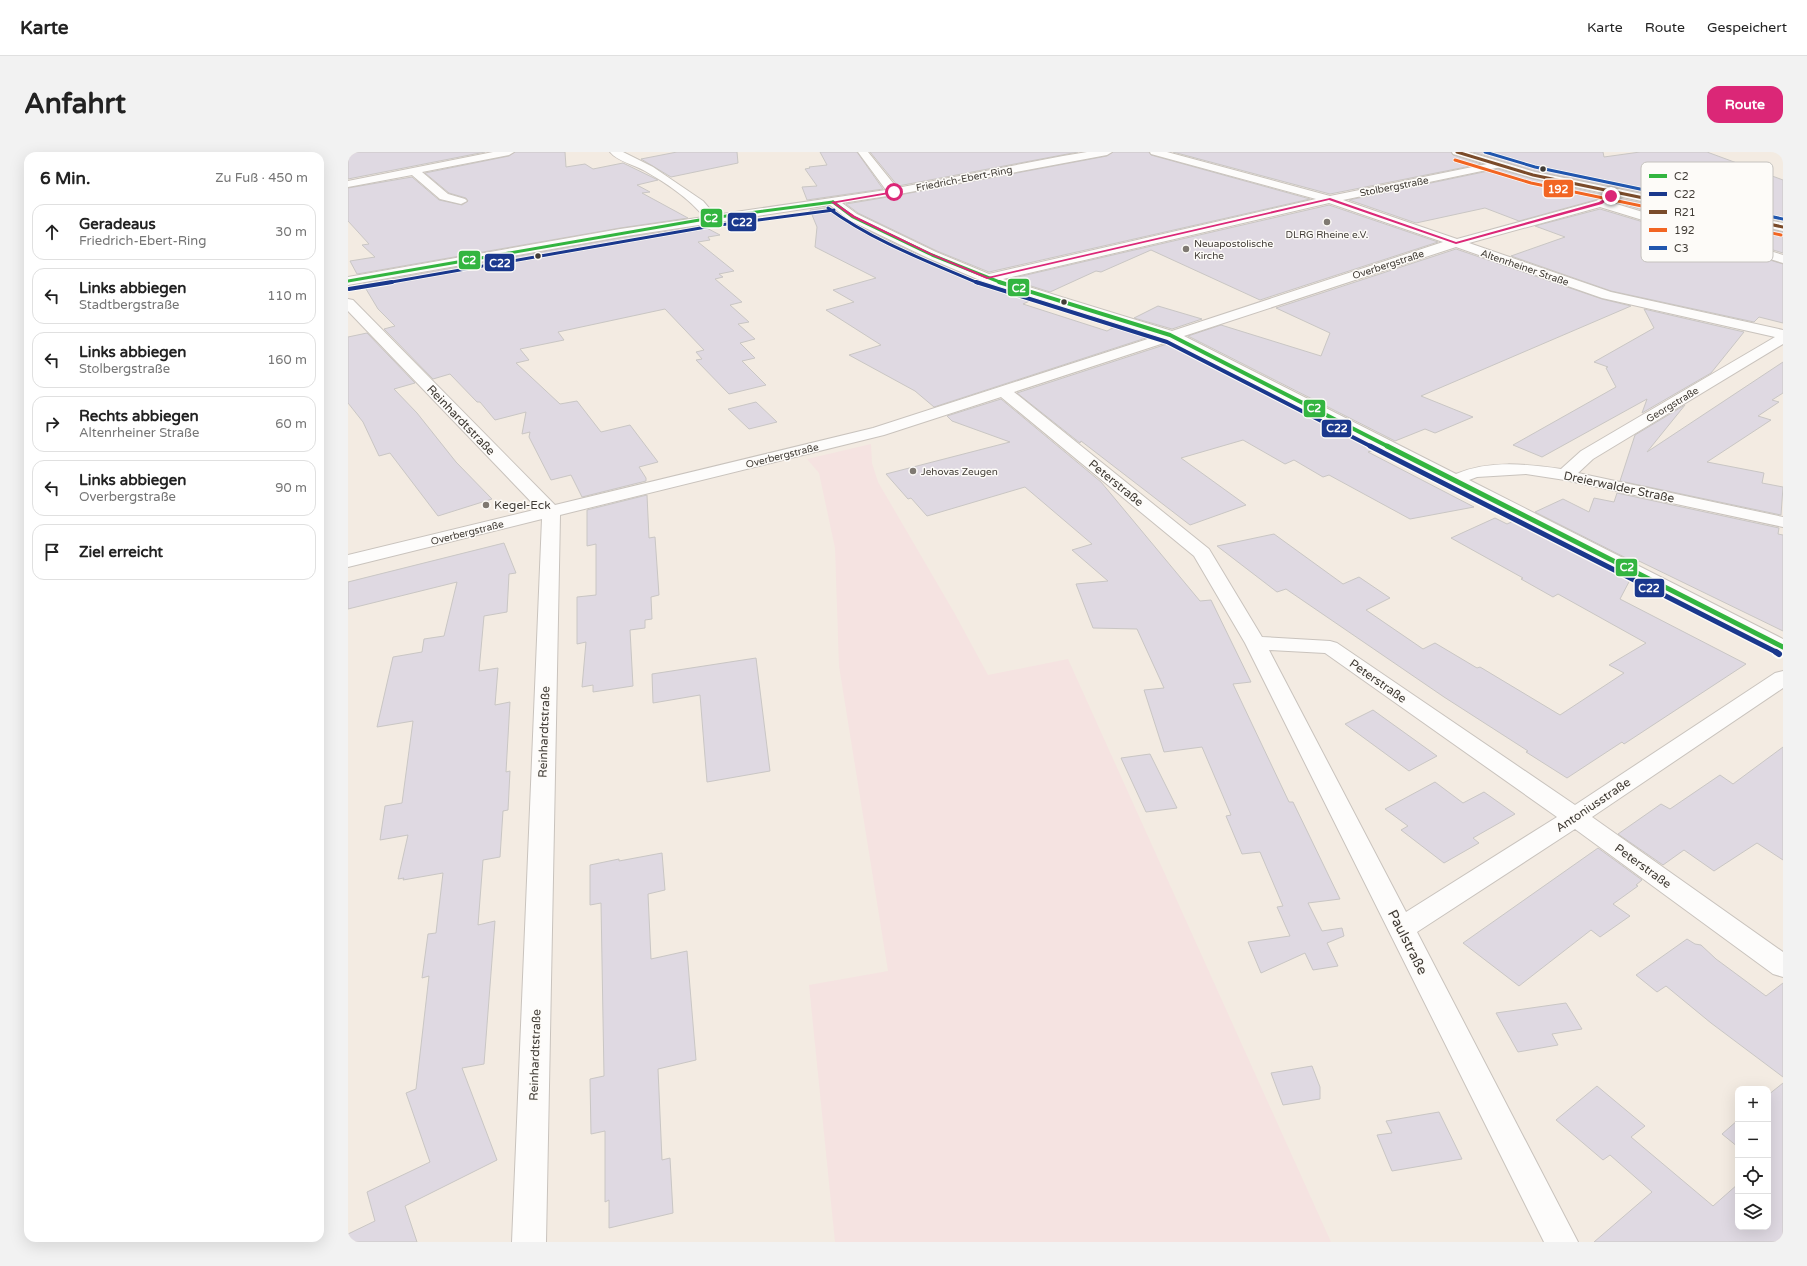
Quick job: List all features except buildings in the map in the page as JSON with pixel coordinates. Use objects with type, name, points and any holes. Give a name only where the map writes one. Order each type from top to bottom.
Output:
[{"type":"street","points":[[348,184],[509,152]]},
{"type":"street","points":[[615,152],[649,169],[675,186],[699,203],[711,218]]},
{"type":"street","points":[[863,152],[894,192]]},
{"type":"street","name":"Friedrich-Ebert-Ring","points":[[348,281],[535,247],[711,218],[833,202],[894,192],[1063,159],[1107,152]]},
{"type":"street","name":"Altenrheiner Straße","points":[[1155,152],[1330,199],[1607,296],[1783,334]]},
{"type":"street","points":[[1457,152],[1497,165],[1547,178],[1641,197]]},
{"type":"street","name":"Stolbergstraße","points":[[987,278],[1330,199],[1497,165]]},
{"type":"street","points":[[413,170],[444,196],[461,201]]},
{"type":"street","name":"Overbergstraße","points":[[348,562],[878,432],[1002,390],[1456,243],[1600,203],[1619,192]]},
{"type":"street","points":[[833,202],[853,216],[932,255],[987,278],[1170,336],[1783,647]]},
{"type":"street","points":[[1600,203],[1641,216]]},
{"type":"street","points":[[1773,224],[1783,226]]},
{"type":"street","points":[[1773,257],[1783,260]]},
{"type":"street","name":"Reinhardtstraße","points":[[348,304],[551,512],[529,1242]]},
{"type":"street","name":"Georgstraße","points":[[1565,475],[1587,455],[1783,338]]},
{"type":"street","name":"Peterstraße","points":[[1002,390],[1202,553],[1255,642],[1330,647],[1575,817],[1783,966]]},
{"type":"street","name":"Dreierwalder Straße","points":[[1455,480],[1474,472],[1526,469],[1565,475],[1783,522]]},
{"type":"street","name":"Paulstraße","points":[[1255,642],[1561,1242]]},
{"type":"street","name":"Antoniusstraße","points":[[1401,929],[1575,817],[1783,678]]},
{"type":"shaded area","points":[[871,444],[872,463],[878,482],[955,614],[988,675],[1068,659],[1331,1242],[835,1242],[809,985],[888,971],[839,666],[835,548],[819,473],[807,459]]},
{"type":"transit line","name":"R21","points":[[1457,152],[1533,175],[1641,197]]},
{"type":"transit line","name":"C3","points":[[1485,152],[1535,167],[1641,189]]},
{"type":"transit line","name":"192","points":[[1455,160],[1531,183],[1641,206]]},
{"type":"transit line","name":"C2","points":[[833,202],[853,217],[932,255],[987,278],[1170,335],[1783,647]]},
{"type":"transit line","name":"C2","points":[[348,281],[711,218],[833,202]]},
{"type":"transit line","name":"C22","points":[[828,208],[850,224],[929,262],[984,285],[1167,342],[1779,654]]},
{"type":"transit line","name":"C22","points":[[349,289],[712,226],[834,210]]},
{"type":"transit line","name":"C3","points":[[1773,217],[1783,219]]},
{"type":"transit line","name":"R21","points":[[1773,225],[1783,227]]},
{"type":"transit line","name":"192","points":[[1773,233],[1781,235]]},
{"type":"place","name":"DLRG Rheine e.V.","points":[[1327,222]]},
{"type":"place","name":"Neuapostolische Kirche","points":[[1186,249]]},
{"type":"place","name":"Jehovas Zeugen","points":[[913,471]]},
{"type":"place","name":"Kegel-Eck","points":[[486,505]]},
{"type":"route","points":[[894,192],[833,202],[853,216],[932,255],[987,278],[1330,199],[1456,243],[1600,203],[1611,196]]}]
